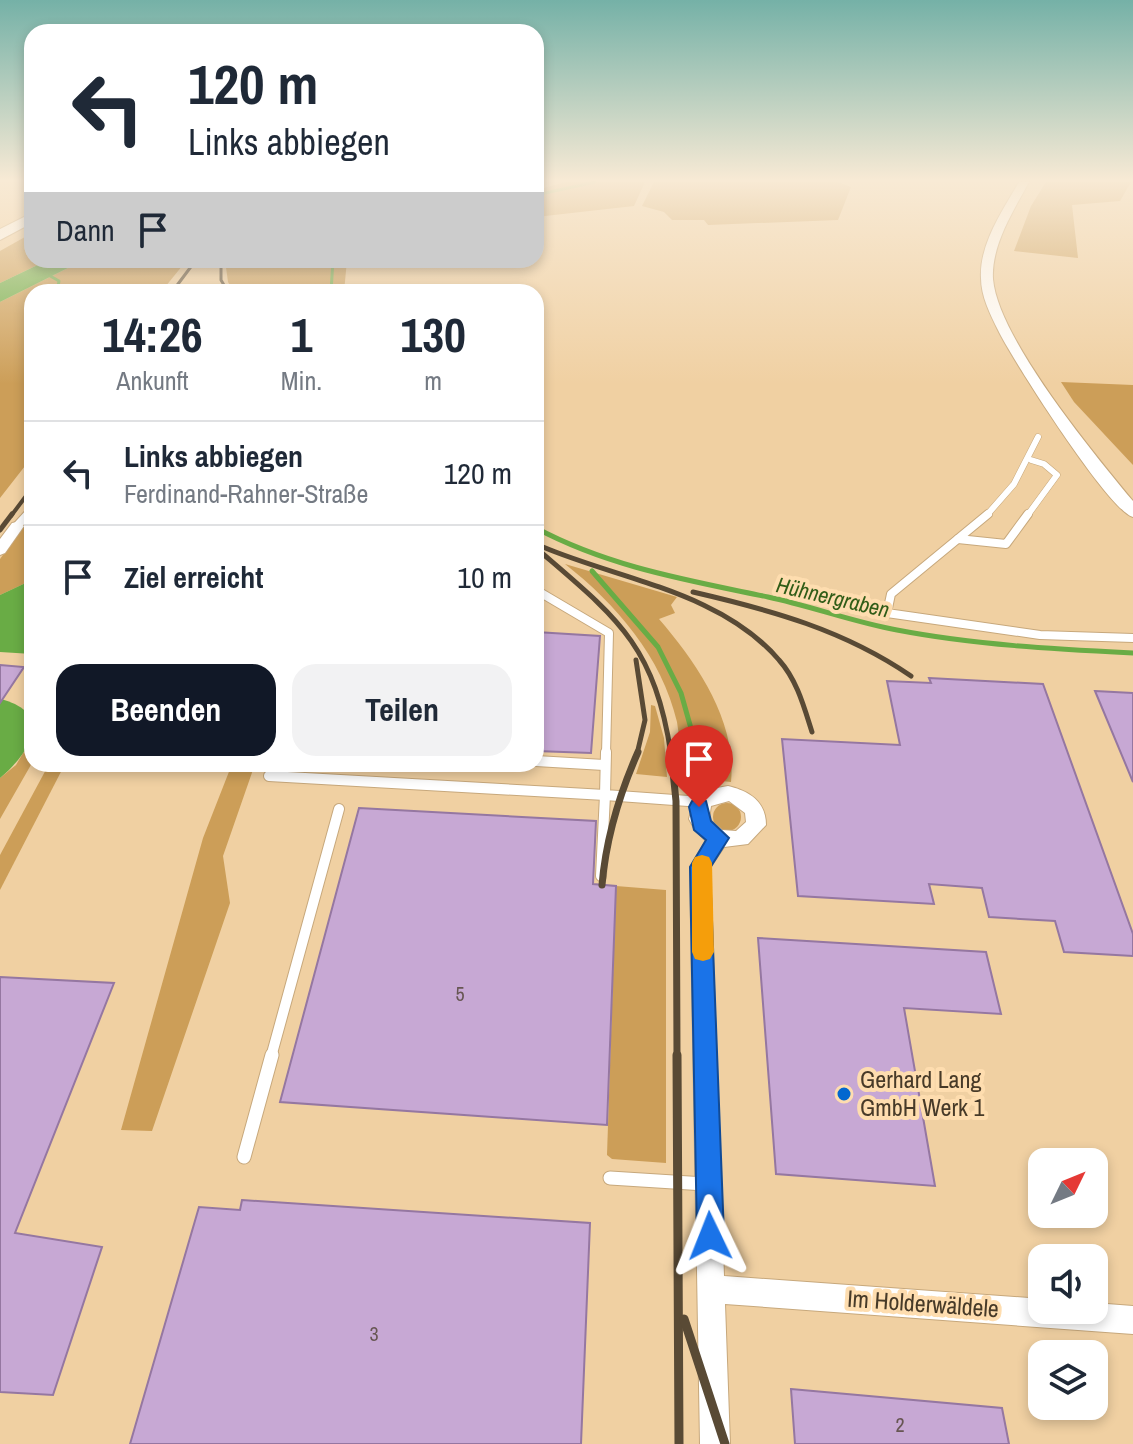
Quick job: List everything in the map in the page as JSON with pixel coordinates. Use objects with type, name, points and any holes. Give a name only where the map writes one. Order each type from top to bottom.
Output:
[{"type":"street","points":[[993,249],[987,277],[994,310],[1038,385],[1133,512]]},
{"type":"street","points":[[0,550],[17,526]]},
{"type":"street","points":[[713,795],[735,795],[748,802],[756,813],[756,825],[748,835],[734,839],[719,838],[701,825],[698,813],[702,802],[713,795]]},
{"type":"street","points":[[715,1444],[700,867],[719,838]]},
{"type":"street","name":"Im Holderwäldele","points":[[712,1289],[1133,1320]]},
{"type":"lane","points":[[1038,437],[1031,460],[1021,477],[958,539],[891,594],[887,613],[978,628],[1080,639],[1133,638]]},
{"type":"lane","points":[[958,539],[1006,544],[1057,475],[1044,464],[1031,460]]},
{"type":"lane","points":[[17,526],[24,518]]},
{"type":"lane","points":[[544,595],[609,633],[601,876]]},
{"type":"lane","points":[[544,761],[604,765]]},
{"type":"lane","points":[[269,776],[702,802]]},
{"type":"lane","points":[[244,1157],[339,809]]},
{"type":"lane","points":[[610,1178],[709,1184]]},
{"type":"shaded area","points":[[24,249],[24,268],[31,268],[0,283],[0,251]]},
{"type":"shaded area","points":[[1077,249],[1078,258],[1014,251]]},
{"type":"shaded area","points":[[31,268],[68,268],[36,284],[24,284],[24,290],[0,302],[0,283]]},
{"type":"shaded area","points":[[68,268],[180,268],[168,284],[36,284]]},
{"type":"shaded area","points":[[226,268],[346,268],[345,284],[228,282]]},
{"type":"shaded area","points":[[24,290],[24,467],[0,498],[0,302]]},
{"type":"shaded area","points":[[1061,382],[1133,385],[1133,465],[1074,402]]},
{"type":"shaded area","points":[[24,527],[24,584],[0,595],[0,559]]},
{"type":"shaded area","points":[[565,564],[677,597],[671,605],[675,613],[659,619],[687,654],[712,694],[728,737],[731,782],[683,777],[677,722],[670,698],[648,654],[619,614]]},
{"type":"shaded area","points":[[24,584],[24,654],[0,652],[0,595]]},
{"type":"shaded area","points":[[0,699],[24,711],[24,751],[0,778]]},
{"type":"shaded area","points":[[651,705],[655,706],[664,738],[667,777],[636,774],[650,732]]},
{"type":"shaded area","points":[[24,752],[24,772],[27,772],[0,819],[0,778],[16,765]]},
{"type":"shaded area","points":[[45,772],[61,772],[0,890],[0,855]]},
{"type":"shaded area","points":[[229,772],[252,772],[223,856],[230,903],[152,1131],[121,1130],[203,838]]},
{"type":"shaded area","points":[[727,803],[737,807],[741,817],[737,827],[727,831],[717,827],[713,817],[717,807]]},
{"type":"shaded area","points":[[616,886],[666,890],[666,1163],[612,1159],[607,1155]]},
{"type":"building","points":[[544,632],[600,636],[591,753],[544,751]]},
{"type":"building","points":[[0,665],[24,667],[0,703]]},
{"type":"building","points":[[929,678],[1043,684],[1133,934],[1133,956],[1064,952],[1055,921],[989,917],[982,888],[929,884],[934,904],[798,896],[782,739],[900,745],[887,681],[931,683]]},
{"type":"building","points":[[1095,691],[1133,693],[1133,782]]},
{"type":"building","points":[[359,808],[596,821],[593,884],[616,886],[607,1125],[280,1102]]},
{"type":"building","name":"Gerhard Lang GmbH Werk 1","points":[[758,938],[986,952],[1001,1014],[904,1008],[935,1186],[776,1174]]},
{"type":"building","points":[[0,977],[114,983],[15,1233],[102,1247],[53,1395],[0,1392]]},
{"type":"building","points":[[242,1200],[590,1223],[581,1444],[130,1444],[199,1207],[240,1210]]},
{"type":"building","points":[[791,1389],[1002,1408],[1009,1444],[795,1444]]},
{"type":"waterway","points":[[332,268],[332,284]]},
{"type":"waterway","name":"Hühnergraben","points":[[45,273],[59,281],[58,284]]},
{"type":"waterway","name":"Hühnergraben","points":[[544,532],[620,562],[881,627],[985,643],[1133,653]]},
{"type":"waterway","points":[[592,571],[658,647],[681,693],[692,732]]},
{"type":"railway","points":[[178,284],[190,268]]},
{"type":"railway","points":[[221,268],[223,284]]},
{"type":"railway","points":[[11,516],[24,499]]},
{"type":"railway","points":[[0,530],[12,514]]},
{"type":"railway","points":[[544,547],[668,590],[729,618],[755,637],[791,676],[812,732]]},
{"type":"railway","points":[[544,555],[609,614],[642,658],[664,716],[671,754]]},
{"type":"railway","points":[[693,592],[751,606],[833,634],[911,676]]},
{"type":"railway","points":[[636,660],[645,720],[637,754]]},
{"type":"railway","points":[[602,885],[614,817],[638,752]]},
{"type":"railway","points":[[671,752],[676,801],[677,1057]]},
{"type":"railway","points":[[677,1055],[679,1444]]},
{"type":"railway","points":[[684,1319],[725,1444]]},
{"type":"slow traffic","points":[[702,863],[703,952]]},
{"type":"place","name":"Gerhard Lang GmbH Werk 1","points":[[844,1094]]},
{"type":"route","points":[[699,807],[701,825],[719,838],[700,867],[710,1236]]}]
